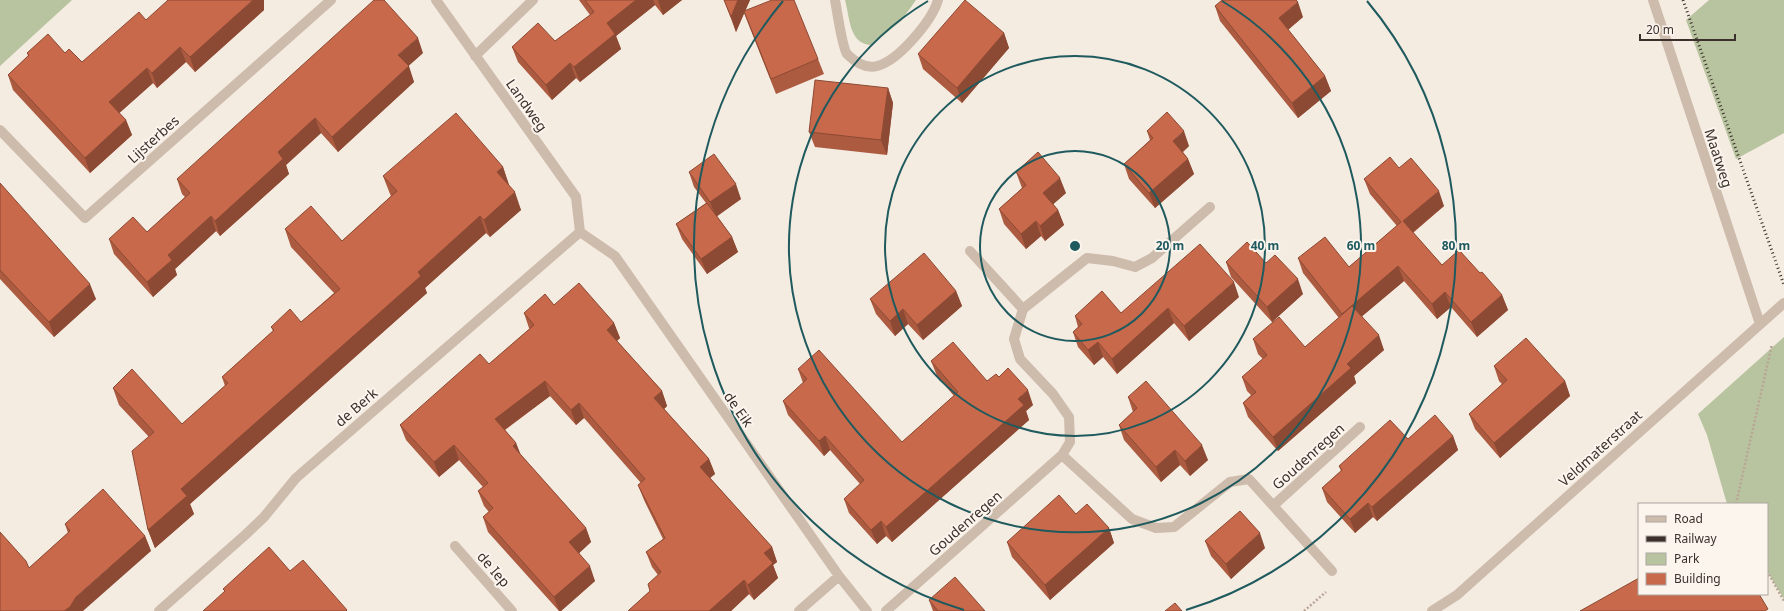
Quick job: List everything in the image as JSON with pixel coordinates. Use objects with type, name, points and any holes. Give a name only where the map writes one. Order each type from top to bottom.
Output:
[{"type":"street","name":"Lijsterbes","points":[[0,130],[85,218],[331,0]]},
{"type":"street","name":"Landweg","points":[[436,0],[576,197],[580,232]]},
{"type":"street","points":[[475,56],[533,0]]},
{"type":"street","points":[[835,0],[846,52],[862,66],[876,66],[888,61],[916,35],[932,14],[938,0]]},
{"type":"street","name":"Maatweg","points":[[1653,0],[1760,324]]},
{"type":"street","points":[[970,251],[1023,309],[1087,258],[1113,261],[1135,267],[1152,258],[1210,207]]},
{"type":"street","name":"de Eik","points":[[580,232],[615,256],[839,576],[867,611]]},
{"type":"street","name":"de Berk","points":[[159,611],[244,536],[264,516],[296,478],[580,232]]},
{"type":"street","name":"Veldmaterstraat","points":[[1432,611],[1458,595],[1784,303]]},
{"type":"street","name":"Goudenregen","points":[[886,611],[1062,455],[1070,442],[1069,417],[1053,394],[1020,360],[1014,339],[1023,309]]},
{"type":"street","name":"Goudenregen","points":[[1274,505],[1360,427]]},
{"type":"street","name":"Goudenregen","points":[[1062,455],[1132,519],[1156,528],[1174,527],[1230,482],[1249,479],[1332,570]]},
{"type":"street","name":"de Iep","points":[[455,546],[512,611]]},
{"type":"street","points":[[799,611],[839,576]]},
{"type":"path","points":[[1736,503],[1773,339]]},
{"type":"path","points":[[1768,573],[1784,602]]},
{"type":"green space","points":[[0,0],[72,0],[0,66]]},
{"type":"green space","points":[[845,0],[916,0],[901,21],[871,45],[864,44],[854,35]]},
{"type":"green space","points":[[1709,0],[1784,0],[1784,133],[1736,159],[1686,20]]},
{"type":"green space","points":[[1784,337],[1784,599],[1768,573],[1768,503],[1727,503],[1707,435],[1698,414]]},
{"type":"building","points":[[168,0],[253,0],[190,57],[180,47],[152,73],[147,68],[109,102],[126,120],[85,158],[8,75],[29,55],[27,53],[48,34],[65,53],[69,49],[82,62],[139,12],[146,20]]},
{"type":"building","points":[[374,0],[384,0],[418,38],[398,55],[409,66],[332,137],[315,118],[278,152],[283,159],[215,221],[211,216],[168,255],[172,260],[147,282],[109,239],[133,217],[147,232],[190,193],[177,179]]},
{"type":"building","points":[[585,0],[636,0],[607,23],[615,34],[574,67],[570,63],[546,85],[512,47],[538,23],[555,41],[594,12]]},
{"type":"building","points":[[724,0],[738,0],[731,17]]},
{"type":"building","points":[[772,0],[794,0],[818,59],[771,79],[744,11]]},
{"type":"building","points":[[965,0],[1004,33],[957,88],[918,54]]},
{"type":"building","points":[[1222,0],[1296,0],[1298,2],[1279,18],[1325,76],[1292,103],[1215,6]]},
{"type":"building","points":[[815,80],[888,88],[881,140],[809,132]]},
{"type":"building","points":[[1167,112],[1184,131],[1173,141],[1188,159],[1149,193],[1124,164],[1153,138],[1147,131]]},
{"type":"building","points":[[456,113],[503,167],[497,172],[515,192],[484,220],[480,216],[418,272],[421,276],[181,489],[187,496],[148,530],[132,451],[154,432],[113,388],[132,369],[182,424],[228,383],[222,377],[274,330],[271,327],[290,309],[301,322],[340,289],[285,229],[311,206],[342,241],[397,191],[383,176]]},
{"type":"building","points":[[1038,152],[1060,178],[1043,193],[1058,210],[1040,226],[1036,221],[1021,234],[999,209],[1026,185],[1016,172]]},
{"type":"building","points":[[714,154],[736,184],[710,202],[689,172]]},
{"type":"building","points":[[1390,157],[1399,168],[1411,158],[1439,191],[1403,221],[1442,265],[1459,250],[1480,273],[1482,272],[1502,295],[1471,322],[1445,292],[1432,304],[1398,266],[1342,314],[1298,258],[1325,237],[1349,267],[1401,222],[1364,179]]},
{"type":"building","points":[[0,183],[90,284],[49,322],[0,270]]},
{"type":"building","points":[[707,203],[732,237],[701,259],[676,224]]},
{"type":"building","points":[[1247,242],[1266,263],[1275,255],[1298,279],[1267,307],[1226,262]]},
{"type":"building","points":[[1200,244],[1234,282],[1184,326],[1168,308],[1112,359],[1098,342],[1088,350],[1073,332],[1082,324],[1075,316],[1102,291],[1121,313]]},
{"type":"building","points":[[924,253],[956,291],[917,325],[903,309],[890,321],[870,299]]},
{"type":"building","points":[[579,283],[614,323],[607,330],[662,391],[654,398],[709,459],[700,467],[772,547],[764,553],[773,563],[748,585],[744,580],[709,611],[628,611],[650,591],[648,584],[661,572],[646,552],[665,538],[638,485],[645,479],[579,403],[571,410],[545,381],[495,419],[516,443],[513,446],[586,528],[569,542],[590,566],[554,597],[483,517],[493,508],[478,491],[488,483],[454,445],[434,462],[400,425],[480,354],[489,364],[534,325],[524,313],[545,294],[554,305]]},
{"type":"building","points":[[1352,306],[1379,335],[1347,364],[1351,368],[1273,437],[1243,403],[1256,392],[1242,377],[1267,355],[1253,339],[1279,317],[1305,347]]},
{"type":"building","points":[[1526,338],[1565,381],[1494,443],[1469,414],[1507,380],[1494,366]]},
{"type":"building","points":[[953,342],[987,381],[996,374],[999,377],[1008,368],[1028,390],[1018,399],[1024,405],[886,527],[881,521],[871,530],[844,499],[864,480],[825,436],[819,441],[783,401],[807,379],[798,369],[819,350],[902,442],[958,392],[931,361]]},
{"type":"building","points":[[1146,381],[1202,445],[1185,461],[1175,450],[1156,467],[1119,425],[1137,408],[1128,397]]},
{"type":"building","points":[[1435,415],[1453,436],[1372,507],[1368,503],[1350,519],[1322,488],[1342,470],[1339,466],[1390,420],[1408,439]]},
{"type":"building","points":[[103,489],[145,536],[76,597],[70,607],[64,611],[0,611],[0,532],[26,561],[29,568],[70,531],[65,524]]},
{"type":"building","points":[[1059,495],[1076,514],[1087,504],[1109,528],[1045,585],[1007,542]]},
{"type":"building","points":[[1240,511],[1260,533],[1226,564],[1205,541]]},
{"type":"building","points":[[269,547],[290,571],[303,560],[347,610],[203,611],[225,591],[223,589]]},
{"type":"building","points":[[955,577],[985,611],[938,611],[929,600]]},
{"type":"building","points":[[1638,579],[1638,595],[1760,595],[1768,609],[1765,611],[1580,611]]},
{"type":"building","points":[[1175,603],[1182,611],[1165,611]]},
{"type":"railway","points":[[1683,0],[1784,285]]}]
